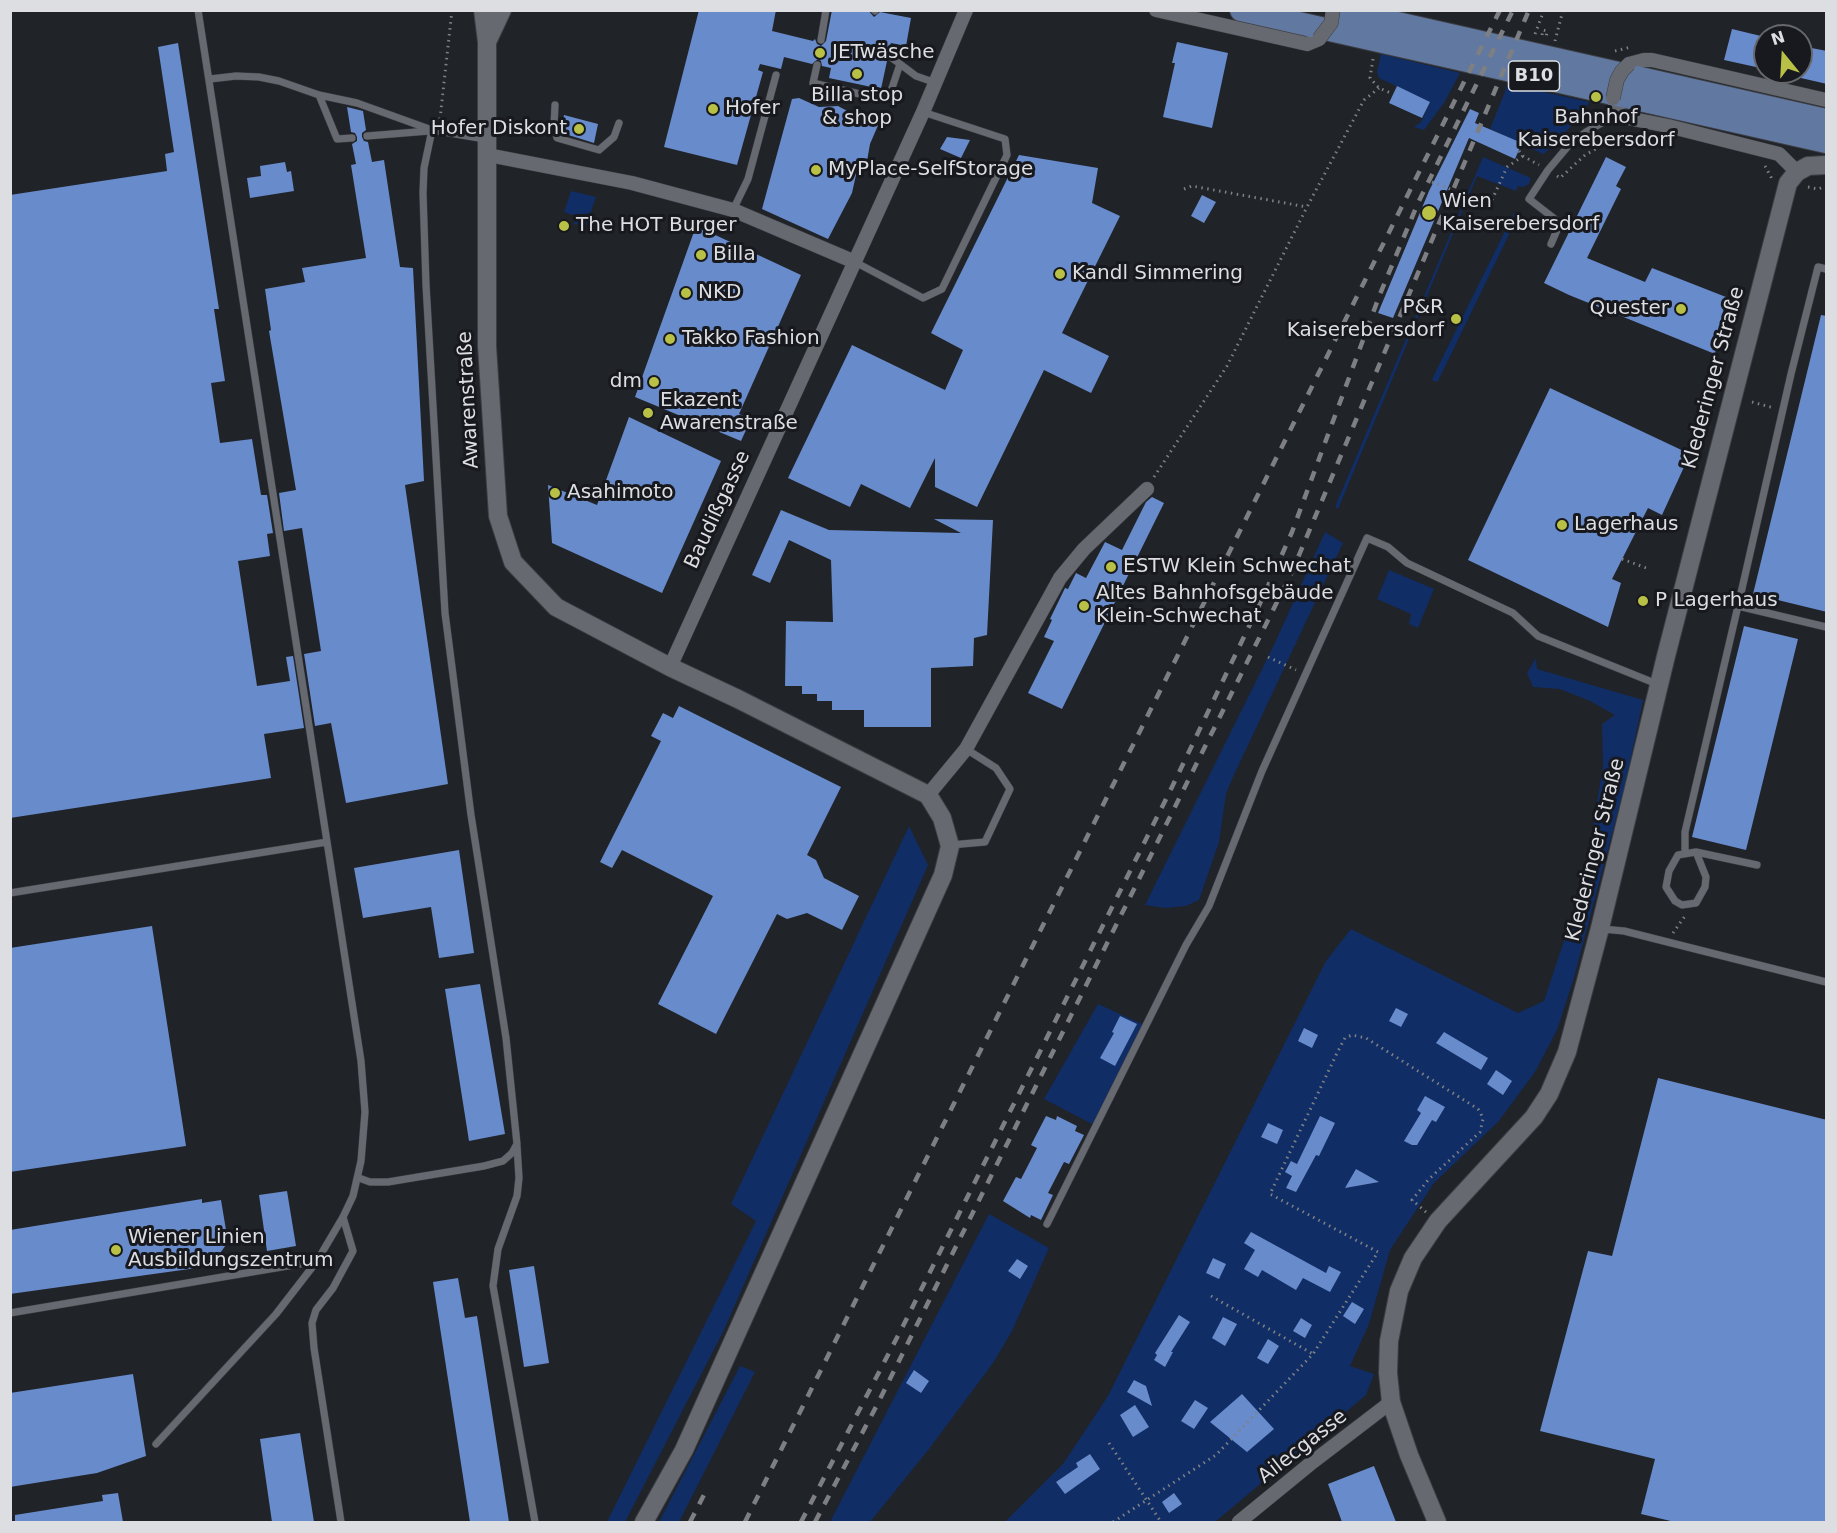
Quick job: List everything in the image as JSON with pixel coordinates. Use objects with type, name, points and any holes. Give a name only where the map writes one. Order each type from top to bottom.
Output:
[{"type":"main road","name":"B10","points":[[1241,10],[1827,142]]},
{"type":"main road","name":"B10","points":[[1340,10],[1827,120]]},
{"type":"street","name":"Awarenstraße","points":[[483,10],[487,42],[487,346],[498,516],[513,562],[556,607],[670,667]]},
{"type":"street","name":"Awarenstraße","points":[[487,42],[502,10]]},
{"type":"street","name":"Baudißgasse","points":[[670,667],[923,112],[966,10]]},
{"type":"street","points":[[1156,10],[1307,44],[1319,39],[1331,23],[1334,10]]},
{"type":"street","points":[[1827,100],[1652,60],[1629,64],[1617,80],[1613,99],[1616,109],[1628,118],[1779,154],[1797,172],[1808,166],[1827,165]]},
{"type":"street","points":[[488,148],[733,210],[855,262]]},
{"type":"street","name":"Klederinger Straße","points":[[1437,1522],[1409,1455],[1391,1402],[1388,1357],[1393,1315],[1399,1292],[1413,1258],[1438,1221],[1534,1117],[1549,1094],[1567,1052],[1788,183],[1797,172]]},
{"type":"street","points":[[928,795],[966,749],[1060,578],[1084,549],[1147,489]]},
{"type":"street","points":[[644,1522],[689,1439],[943,875],[950,846],[942,818],[928,795],[670,667]]},
{"type":"street","name":"Ailecgasse","points":[[1239,1522],[1391,1402]]},
{"type":"lane","points":[[156,1444],[276,1314],[317,1261],[343,1217],[358,1178],[364,1143],[365,1112],[361,1061],[198,10]]},
{"type":"lane","points":[[821,40],[826,10]]},
{"type":"lane","points":[[888,55],[916,76],[936,83]]},
{"type":"lane","points":[[817,65],[813,83],[881,99],[890,94],[900,64]]},
{"type":"lane","points":[[733,210],[748,179],[776,75]]},
{"type":"lane","points":[[210,79],[259,77],[279,81],[319,95],[357,103],[488,148]]},
{"type":"lane","points":[[319,95],[337,139],[352,138]]},
{"type":"lane","points":[[555,105],[554,126],[557,138],[598,150],[614,137],[619,123]]},
{"type":"lane","points":[[1551,244],[1560,223],[1530,199],[1548,170],[1569,145],[1616,109]]},
{"type":"lane","points":[[855,262],[923,298],[942,289],[1007,155],[1005,139],[923,112]]},
{"type":"lane","points":[[367,136],[435,131]]},
{"type":"lane","points":[[435,131],[424,168],[423,205],[445,613],[471,815],[506,1038],[519,1178],[517,1196],[498,1249],[493,1286],[535,1522]]},
{"type":"lane","points":[[1685,854],[1685,832],[1791,374],[1818,267],[1827,268]]},
{"type":"lane","points":[[1047,1224],[1186,945],[1209,906],[1262,771],[1367,538],[1388,547],[1407,563],[1513,613],[1538,636],[1659,685]]},
{"type":"lane","points":[[1738,606],[1827,627]]},
{"type":"lane","points":[[950,846],[985,842],[1010,789],[996,768],[966,749]]},
{"type":"lane","points":[[10,893],[327,842]]},
{"type":"lane","points":[[1696,852],[1706,877],[1705,887],[1696,903],[1688,906],[1682,905],[1675,901],[1666,887],[1669,871],[1678,855],[1696,852],[1757,865]]},
{"type":"lane","points":[[1600,928],[1624,931],[1827,982]]},
{"type":"lane","points":[[358,1178],[370,1182],[388,1182],[484,1166],[503,1161],[512,1153],[517,1144]]},
{"type":"lane","points":[[341,1522],[312,1323],[316,1310],[333,1288],[353,1251],[343,1217]]},
{"type":"lane","points":[[10,1312],[317,1261]]},
{"type":"path","points":[[435,131],[452,10]]},
{"type":"path","points":[[1555,42],[1563,10]]},
{"type":"path","points":[[1540,39],[1543,30],[1547,31],[1546,40]]},
{"type":"path","points":[[1374,56],[1370,78],[1379,88],[1394,94]]},
{"type":"path","points":[[1147,489],[1227,366],[1364,100],[1379,88]]},
{"type":"path","points":[[1519,151],[1523,156],[1560,178],[1585,155],[1603,145],[1628,138],[1650,138]]},
{"type":"path","points":[[1492,201],[1507,166],[1523,156]]},
{"type":"path","points":[[1432,182],[1450,189]]},
{"type":"path","points":[[1184,189],[1191,186],[1307,207]]},
{"type":"path","points":[[1752,402],[1773,408]]},
{"type":"path","points":[[1622,559],[1649,569]]},
{"type":"path","points":[[1269,658],[1282,664]]},
{"type":"path","points":[[1667,942],[1683,920],[1688,906]]},
{"type":"path","points":[[1113,1522],[1216,1455],[1313,1354],[1378,1252],[1270,1194],[1345,1038],[1352,1035],[1366,1038],[1478,1109],[1481,1114],[1483,1119],[1479,1132],[1429,1179],[1412,1200],[1438,1221]]},
{"type":"path","points":[[1211,1296],[1313,1354]]},
{"type":"path","points":[[1109,1443],[1161,1522]]},
{"type":"shaded area","points":[[1381,54],[1460,73],[1444,103],[1424,130],[1414,127],[1421,122],[1430,102],[1379,78],[1377,72]]},
{"type":"shaded area","points":[[1508,84],[1589,102],[1583,114],[1543,154],[1490,129]]},
{"type":"shaded area","points":[[1483,157],[1531,178],[1529,184],[1523,187],[1518,186],[1516,191],[1477,176],[1338,509],[1335,507]]},
{"type":"shaded area","points":[[571,191],[596,197],[586,226],[574,224],[576,216],[564,212]]},
{"type":"shaded area","points":[[1517,212],[1518,216],[1438,381],[1435,382],[1432,379],[1514,213]]},
{"type":"shaded area","points":[[1325,532],[1343,543],[1226,794],[1219,842],[1199,900],[1186,906],[1165,908],[1145,905],[1274,645]]},
{"type":"shaded area","points":[[1389,570],[1434,589],[1418,628],[1409,624],[1411,614],[1377,599]]},
{"type":"shaded area","points":[[1536,658],[1537,669],[1643,700],[1626,781],[1573,981],[1557,1030],[1535,1072],[1498,1122],[1434,1183],[1390,1250],[1369,1324],[1350,1366],[1374,1374],[1366,1395],[1215,1522],[1005,1522],[1063,1464],[1108,1396],[1326,961],[1351,929],[1518,1013],[1544,1001],[1585,877],[1603,766],[1602,724],[1615,715],[1590,701],[1560,689],[1533,687],[1527,673]]},
{"type":"shaded area","points":[[909,826],[928,865],[723,1332],[625,1522],[607,1522],[756,1221],[731,1204]]},
{"type":"shaded area","points":[[1098,1004],[1142,1024],[1094,1125],[1044,1099]]},
{"type":"shaded area","points":[[989,1214],[1049,1248],[1012,1331],[993,1363],[929,1449],[870,1522],[830,1522]]},
{"type":"shaded area","points":[[740,1366],[755,1372],[679,1522],[659,1522]]},
{"type":"building","name":"Hofer","points":[[699,10],[776,10],[772,31],[813,41],[815,39],[821,46],[826,41],[832,10],[868,10],[874,17],[880,12],[911,18],[906,46],[891,43],[889,50],[883,52],[883,58],[887,61],[881,89],[829,78],[831,68],[822,66],[818,59],[812,64],[784,57],[781,69],[760,64],[758,70],[763,72],[737,165],[664,147]]},
{"type":"building","points":[[1732,29],[1753,34],[1753,66],[1724,60]]},
{"type":"building","points":[[1177,42],[1228,53],[1212,128],[1163,117],[1175,63],[1172,63]]},
{"type":"building","points":[[178,43],[219,309],[214,309],[225,381],[211,383],[220,443],[252,439],[261,495],[267,495],[273,533],[267,534],[270,556],[238,561],[257,686],[290,681],[286,657],[293,656],[304,728],[264,734],[271,778],[10,818],[10,195],[167,171],[165,154],[174,152],[158,47]]},
{"type":"building","points":[[1813,48],[1827,51],[1827,84],[1813,81]]},
{"type":"building","points":[[1397,86],[1430,102],[1422,118],[1389,103]]},
{"type":"building","name":"MyPlace-SelfStorage","points":[[799,98],[819,107],[838,106],[853,114],[870,113],[882,116],[870,144],[867,161],[856,175],[852,193],[828,239],[762,209],[792,99]]},
{"type":"building","points":[[347,107],[363,111],[366,130],[362,133],[362,137],[368,142],[372,162],[384,160],[400,267],[413,268],[424,481],[405,485],[448,784],[346,803],[331,723],[315,726],[304,654],[321,651],[302,528],[284,531],[279,493],[296,490],[269,331],[271,330],[265,289],[305,282],[302,268],[366,258],[351,165],[356,164],[352,144],[357,141],[357,137],[351,132]]},
{"type":"building","points":[[1470,109],[1479,113],[1475,123],[1522,143],[1515,159],[1469,138],[1393,318],[1378,313],[1429,191]]},
{"type":"building","name":"Hofer Diskont","points":[[564,115],[598,124],[594,143],[562,133]]},
{"type":"building","points":[[947,137],[970,140],[961,158],[940,149]]},
{"type":"building","points":[[1019,155],[1098,168],[1092,203],[1120,216],[1062,333],[1109,356],[1091,393],[1044,370],[977,507],[935,487],[935,458],[910,508],[861,484],[850,507],[788,478],[852,345],[945,390],[963,350],[931,333]]},
{"type":"building","points":[[1606,157],[1626,167],[1616,186],[1621,189],[1587,258],[1645,282],[1652,268],[1726,297],[1715,354],[1544,283]]},
{"type":"building","points":[[285,162],[287,172],[291,171],[294,191],[250,198],[247,178],[261,176],[260,166]]},
{"type":"building","points":[[1202,195],[1216,202],[1204,223],[1191,216]]},
{"type":"building","points":[[696,226],[801,275],[739,414],[751,419],[741,441],[635,397]]},
{"type":"building","points":[[1821,315],[1827,316],[1827,612],[1753,594]]},
{"type":"building","name":"Lagerhaus","points":[[1550,388],[1690,454],[1662,515],[1648,508],[1612,579],[1621,583],[1608,627],[1468,560]]},
{"type":"building","points":[[629,417],[721,461],[662,593],[552,543],[548,485],[597,505]]},
{"type":"building","name":"Altes Bahnhofsgebäude Klein-Schwechat","points":[[1152,497],[1164,503],[1062,709],[1028,693],[1054,641],[1044,637],[1065,588],[1068,589],[1076,573],[1086,578],[1105,542],[1122,550],[1146,502]]},
{"type":"building","points":[[781,510],[829,530],[961,533],[934,519],[993,520],[987,635],[974,638],[973,666],[931,668],[931,727],[864,727],[864,710],[832,710],[832,701],[817,701],[817,694],[802,694],[802,686],[785,686],[786,621],[833,622],[831,560],[789,540],[770,583],[752,575]]},
{"type":"building","points":[[1744,626],[1798,639],[1746,850],[1692,837]]},
{"type":"building","points":[[679,706],[841,787],[807,855],[816,860],[824,878],[859,896],[842,930],[807,913],[787,919],[777,914],[716,1034],[658,1004],[713,896],[622,850],[612,868],[600,862],[661,741],[651,736],[663,713],[673,718]]},
{"type":"building","points":[[459,850],[474,953],[439,958],[431,907],[363,918],[354,868]]},
{"type":"building","points":[[152,926],[186,1146],[10,1172],[10,948]]},
{"type":"building","points":[[480,984],[505,1134],[469,1141],[445,989]]},
{"type":"building","points":[[1396,1008],[1408,1014],[1401,1027],[1389,1021]]},
{"type":"building","points":[[1120,1016],[1137,1024],[1115,1066],[1100,1058],[1114,1033],[1112,1032]]},
{"type":"building","points":[[1304,1028],[1318,1035],[1312,1048],[1298,1041]]},
{"type":"building","points":[[1444,1032],[1488,1058],[1481,1070],[1436,1043]]},
{"type":"building","points":[[1496,1070],[1512,1081],[1503,1095],[1487,1084]]},
{"type":"building","points":[[1658,1078],[1827,1120],[1827,1522],[1675,1522],[1641,1514],[1655,1459],[1540,1431],[1588,1251],[1612,1256]]},
{"type":"building","points":[[1425,1096],[1445,1107],[1436,1122],[1432,1120],[1417,1145],[1412,1145],[1404,1141],[1421,1113],[1417,1110]]},
{"type":"building","points":[[1046,1116],[1056,1120],[1057,1116],[1077,1126],[1075,1131],[1084,1135],[1069,1164],[1064,1162],[1048,1193],[1053,1195],[1041,1220],[1031,1215],[1030,1218],[1003,1201],[1016,1177],[1021,1179],[1037,1148],[1031,1145]]},
{"type":"building","points":[[1320,1116],[1335,1123],[1319,1156],[1316,1155],[1296,1192],[1286,1188],[1292,1176],[1285,1172],[1291,1161],[1297,1164]]},
{"type":"building","points":[[1268,1123],[1283,1130],[1277,1144],[1261,1137]]},
{"type":"building","points":[[1356,1169],[1379,1182],[1345,1188]]},
{"type":"building","points":[[287,1191],[296,1246],[267,1251],[259,1195]]},
{"type":"building","name":"Wiener Linien Ausbildungszentrum","points":[[202,1199],[202,1203],[221,1200],[228,1242],[211,1266],[10,1294],[10,1230]]},
{"type":"building","points":[[1251,1232],[1326,1273],[1329,1266],[1341,1272],[1330,1292],[1303,1278],[1296,1290],[1262,1270],[1258,1277],[1244,1269],[1255,1250],[1244,1243]]},
{"type":"building","points":[[1213,1258],[1226,1264],[1219,1279],[1206,1273]]},
{"type":"building","points":[[1017,1259],[1028,1266],[1020,1279],[1008,1271]]},
{"type":"building","points":[[534,1266],[549,1363],[524,1367],[509,1270]]},
{"type":"building","points":[[458,1278],[465,1318],[477,1316],[509,1522],[470,1522],[433,1282]]},
{"type":"building","points":[[1352,1302],[1364,1309],[1355,1324],[1343,1316]]},
{"type":"building","points":[[1179,1315],[1190,1322],[1171,1352],[1173,1352],[1165,1367],[1154,1360],[1157,1355],[1155,1353]]},
{"type":"building","points":[[1223,1317],[1237,1324],[1225,1346],[1212,1338]]},
{"type":"building","points":[[1301,1318],[1312,1325],[1305,1338],[1293,1331]]},
{"type":"building","points":[[1268,1339],[1279,1346],[1268,1364],[1257,1358]]},
{"type":"building","points":[[914,1370],[929,1381],[921,1393],[906,1383]]},
{"type":"building","points":[[133,1374],[146,1456],[97,1473],[10,1487],[10,1393]]},
{"type":"building","points":[[1134,1380],[1146,1386],[1152,1406],[1127,1392]]},
{"type":"building","points":[[1242,1394],[1274,1429],[1247,1452],[1210,1422]]},
{"type":"building","points":[[1195,1400],[1208,1408],[1194,1429],[1181,1421]]},
{"type":"building","points":[[1135,1405],[1149,1427],[1133,1437],[1120,1415]]},
{"type":"building","points":[[300,1433],[314,1522],[272,1522],[260,1439]]},
{"type":"building","points":[[1090,1454],[1100,1469],[1065,1494],[1056,1482],[1078,1467],[1076,1463]]},
{"type":"building","points":[[1374,1466],[1396,1522],[1342,1522],[1328,1484]]},
{"type":"building","points":[[118,1493],[123,1522],[15,1522],[15,1515],[103,1501],[102,1495]]},
{"type":"building","points":[[1174,1493],[1182,1504],[1169,1513],[1162,1502]]},
{"type":"railway","points":[[745,1522],[1500,10]]},
{"type":"railway","points":[[801,1522],[903,1326],[1172,787],[1264,595],[1292,532],[1380,294],[1418,203],[1513,10]]},
{"type":"railway","points":[[815,1522],[877,1405],[1291,574],[1529,10]]},
{"type":"railway","points":[[690,1522],[706,1491]]},
{"type":"place","name":"JETwäsche","points":[[820,53]]},
{"type":"place","name":"Billa stop & shop","points":[[857,74]]},
{"type":"place","name":"Bahnhof Kaiserebersdorf","points":[[1596,97]]},
{"type":"place","name":"Hofer","points":[[713,109]]},
{"type":"place","name":"Hofer Diskont","points":[[579,129]]},
{"type":"place","name":"MyPlace-SelfStorage","points":[[816,170]]},
{"type":"place","name":"Wien Kaiserebersdorf","points":[[1429,213]]},
{"type":"place","name":"The HOT Burger","points":[[564,226]]},
{"type":"place","name":"Billa","points":[[701,255]]},
{"type":"place","name":"Kandl Simmering","points":[[1060,274]]},
{"type":"place","name":"NKD","points":[[686,293]]},
{"type":"place","name":"Quester","points":[[1681,309]]},
{"type":"place","name":"P&R Kaiserebersdorf","points":[[1456,319]]},
{"type":"place","name":"Takko Fashion","points":[[670,339]]},
{"type":"place","name":"dm","points":[[654,382]]},
{"type":"place","name":"Ekazent Awarenstraße","points":[[648,413]]},
{"type":"place","name":"Asahimoto","points":[[555,493]]},
{"type":"place","name":"Lagerhaus","points":[[1562,525]]},
{"type":"place","name":"ESTW Klein Schwechat","points":[[1111,567]]},
{"type":"place","name":"P Lagerhaus","points":[[1643,601]]},
{"type":"place","name":"Altes Bahnhofsgebäude Klein-Schwechat","points":[[1084,606]]},
{"type":"place","name":"Wiener Linien Ausbildungszentrum","points":[[116,1250]]}]
